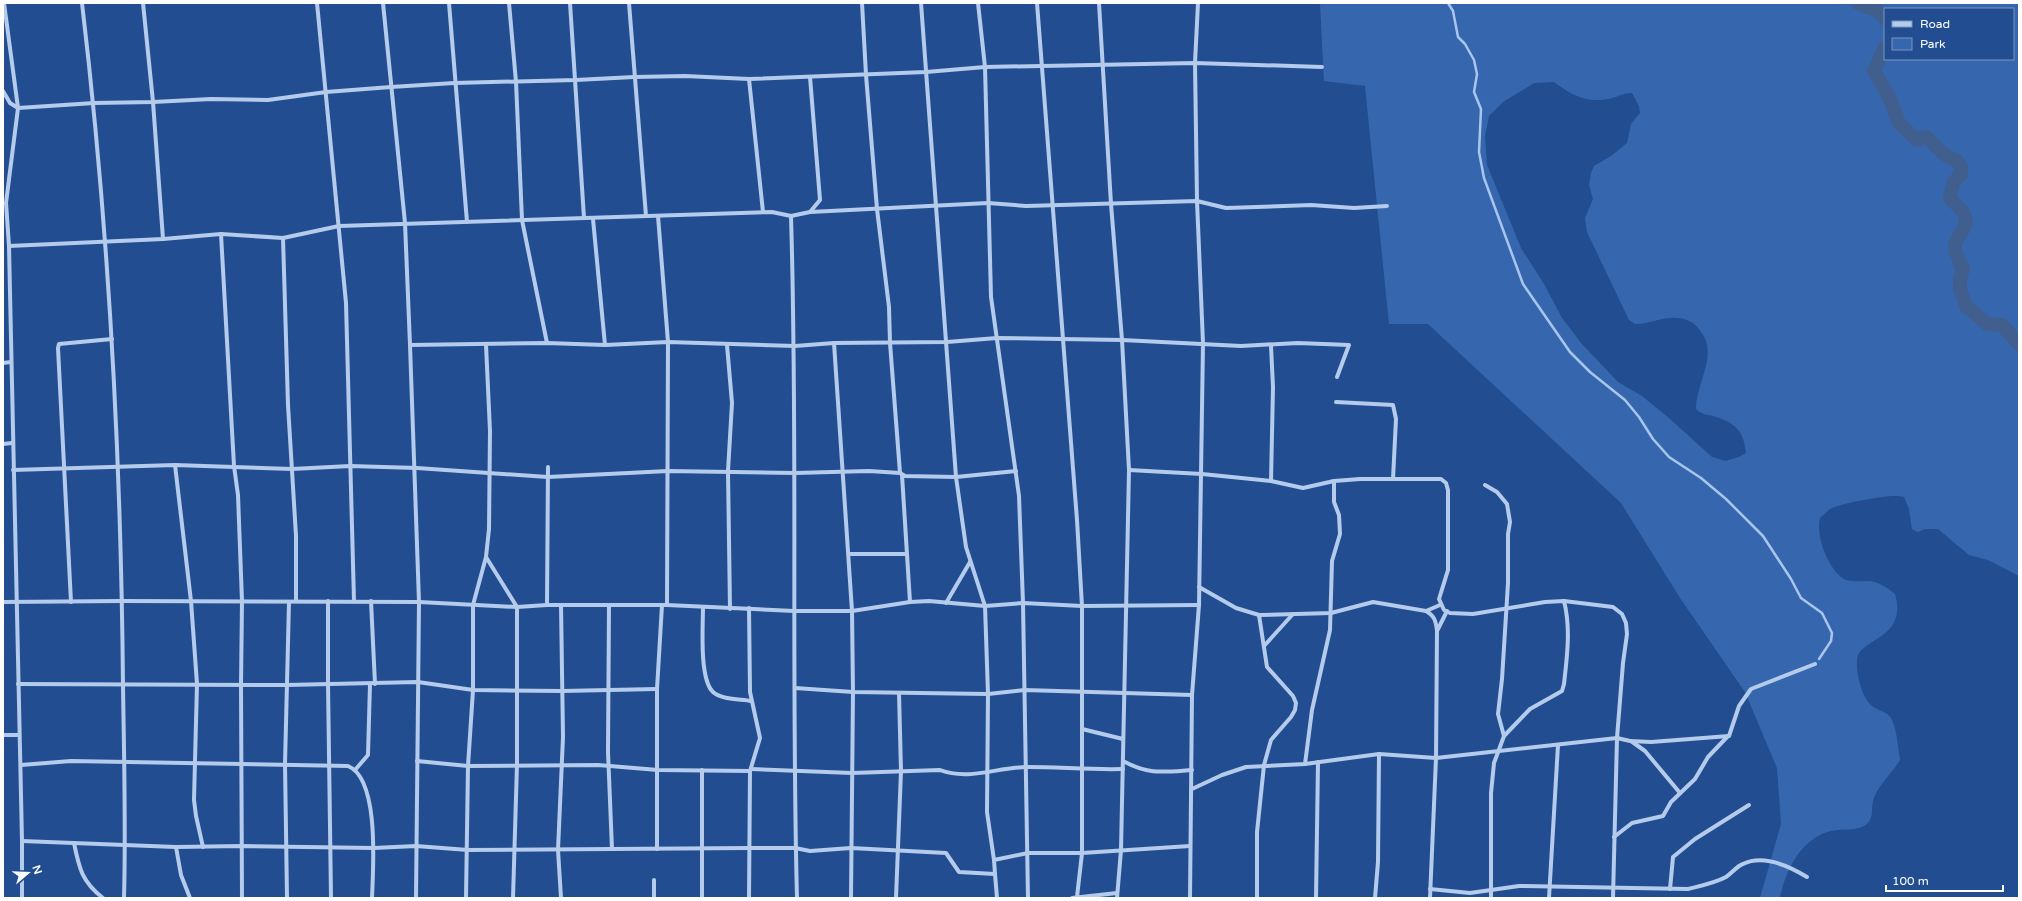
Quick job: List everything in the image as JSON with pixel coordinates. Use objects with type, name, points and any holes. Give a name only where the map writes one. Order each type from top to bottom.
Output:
[{"type":"street","points":[[4,3],[18,108],[4,204],[9,246],[12,443],[21,765],[22,898]]},
{"type":"street","points":[[82,3],[94,103],[106,241],[112,339],[122,601],[126,844],[124,898]]},
{"type":"street","points":[[143,3],[153,102],[163,239]]},
{"type":"street","points":[[318,3],[346,303],[354,601]]},
{"type":"street","points":[[383,3],[405,223],[410,345],[419,602],[416,898]]},
{"type":"street","points":[[449,3],[454,83],[468,222]]},
{"type":"street","points":[[509,3],[516,82],[522,220],[547,343]]},
{"type":"street","points":[[570,3],[584,218]]},
{"type":"street","points":[[629,3],[646,216]]},
{"type":"street","points":[[862,3],[866,75],[877,209],[889,307],[890,343],[910,602]]},
{"type":"street","points":[[921,3],[956,477],[966,547],[985,606],[988,694],[987,812],[994,860],[997,898]]},
{"type":"street","points":[[978,3],[985,67],[991,297],[1016,472],[1023,603],[1028,898]]},
{"type":"street","points":[[1037,3],[1077,520],[1082,606],[1082,853],[1074,897],[1117,896],[1121,850],[1129,470],[1122,340],[1111,204],[1099,3]]},
{"type":"street","points":[[1190,898],[1192,695],[1199,605],[1202,474],[1203,343],[1197,201],[1195,63],[1198,3]]},
{"type":"street","points":[[3,91],[10,104],[18,108],[94,103],[211,99],[268,100],[326,92],[454,83],[634,77],[684,76],[749,79],[926,72],[985,67],[1103,66],[1195,63],[1322,67]]},
{"type":"street","points":[[810,77],[820,200],[810,212]]},
{"type":"street","points":[[749,79],[763,212]]},
{"type":"street","points":[[9,246],[163,239],[221,234],[283,238],[339,226],[405,223],[593,219],[763,212],[772,212],[791,216],[810,212],[988,203],[1026,206],[1197,201],[1226,208],[1311,205],[1354,208],[1387,206]]},
{"type":"street","points":[[658,216],[668,342],[667,605]]},
{"type":"street","points":[[791,216],[795,346],[794,611],[797,898]]},
{"type":"street","points":[[593,219],[605,345]]},
{"type":"street","points":[[221,234],[234,466],[238,495],[242,600],[242,898]]},
{"type":"street","points":[[283,238],[288,405],[296,536],[296,601]]},
{"type":"street","points":[[410,345],[547,343],[605,345],[668,342],[795,346],[834,343],[947,342],[997,338],[1122,340],[1241,346],[1271,346],[1298,343],[1349,345],[1337,377]]},
{"type":"street","points":[[71,602],[58,348],[59,344],[112,339]]},
{"type":"street","points":[[834,343],[852,611],[853,692],[851,898]]},
{"type":"street","points":[[466,898],[468,850],[468,766],[473,690],[473,605],[486,557],[489,529],[490,431],[486,345]]},
{"type":"street","points":[[727,345],[732,403],[728,471],[730,609]]},
{"type":"street","points":[[1270,481],[1273,387],[1271,346]]},
{"type":"street","points":[[3,363],[11,362]]},
{"type":"street","points":[[1336,402],[1393,404],[1396,419],[1393,479]]},
{"type":"street","points":[[3,444],[12,443]]},
{"type":"street","points":[[13,470],[176,465],[292,469],[350,466],[548,477],[668,471],[795,473],[842,471],[956,477],[1016,472]]},
{"type":"street","points":[[176,465],[191,601],[197,684],[194,800],[203,847]]},
{"type":"street","points":[[547,605],[548,467]]},
{"type":"street","points":[[1129,470],[1202,474],[1270,481],[1303,488],[1334,481],[1435,478],[1446,483],[1448,490],[1448,570],[1439,599],[1440,605],[1447,611],[1473,614],[1545,602],[1564,601],[1613,608],[1622,614],[1626,623],[1627,634],[1623,663],[1617,738],[1613,898]]},
{"type":"street","points":[[1305,764],[1312,710],[1330,630],[1332,561],[1340,534],[1339,515],[1334,502],[1334,481]]},
{"type":"street","points":[[1485,485],[1497,492],[1507,504],[1510,522],[1508,534],[1502,686],[1498,714],[1504,736]]},
{"type":"street","points":[[849,554],[906,554]]},
{"type":"street","points":[[486,557],[517,607],[517,764],[513,898]]},
{"type":"street","points":[[946,603],[970,562]]},
{"type":"street","points":[[1199,587],[1236,608],[1259,615],[1331,613],[1373,602],[1426,611],[1432,615],[1436,621],[1437,632],[1436,758],[1430,898]]},
{"type":"street","points":[[3,602],[242,600],[289,602],[371,601],[517,607],[547,605],[667,605],[794,611],[852,611],[910,602],[929,601],[985,606],[1023,603],[1082,606],[1199,605]]},
{"type":"street","points":[[328,601],[331,898]]},
{"type":"street","points":[[356,770],[368,755],[372,684],[371,601]]},
{"type":"street","points":[[1491,898],[1490,794],[1494,763],[1504,736],[1530,709],[1562,691],[1564,684],[1568,635],[1568,617],[1564,601]]},
{"type":"street","points":[[286,898],[286,685],[289,602]]},
{"type":"street","points":[[560,898],[558,850],[562,764],[561,605]]},
{"type":"street","points":[[608,605],[608,766],[612,850]]},
{"type":"street","points":[[657,849],[657,689],[662,605]]},
{"type":"street","points":[[1426,611],[1440,605]]},
{"type":"street","points":[[703,607],[702,649],[706,674],[712,691],[720,696],[751,701]]},
{"type":"street","points":[[748,608],[751,701],[760,738],[751,770],[749,898]]},
{"type":"street","points":[[1437,632],[1447,611]]},
{"type":"street","points":[[1264,646],[1292,614]]},
{"type":"street","points":[[1257,898],[1257,832],[1264,765],[1272,740],[1291,717],[1295,710],[1296,703],[1293,696],[1267,667],[1259,615]]},
{"type":"street","points":[[1614,837],[1632,823],[1661,818],[1671,802],[1695,779],[1708,757],[1728,736],[1740,706],[1751,689],[1815,664]]},
{"type":"street","points":[[18,684],[286,685],[418,682],[473,690],[562,691],[657,689]]},
{"type":"street","points":[[795,688],[853,692],[899,693],[988,694],[1024,690],[1082,693],[1192,695]]},
{"type":"street","points":[[896,898],[901,771],[899,693]]},
{"type":"street","points":[[1082,729],[1123,739]]},
{"type":"street","points":[[3,734],[19,735]]},
{"type":"street","points":[[1192,789],[1232,770],[1264,765],[1305,764],[1379,754],[1436,758],[1617,738],[1630,741],[1651,742],[1728,736]]},
{"type":"street","points":[[1630,741],[1645,751],[1680,793]]},
{"type":"street","points":[[1549,898],[1558,745]]},
{"type":"street","points":[[1375,898],[1378,862],[1379,754]]},
{"type":"street","points":[[1123,760],[1137,768],[1150,772],[1192,770]]},
{"type":"street","points":[[21,765],[70,761],[348,766],[356,770],[368,795],[374,848],[372,898]]},
{"type":"street","points":[[417,761],[468,766],[562,764],[658,770],[751,770],[852,773],[940,770],[950,774],[965,775],[1026,767],[1082,770],[1123,769]]},
{"type":"street","points":[[1316,898],[1318,762]]},
{"type":"street","points":[[702,770],[702,898]]},
{"type":"street","points":[[1670,890],[1673,856],[1695,839],[1749,805]]},
{"type":"street","points":[[22,841],[176,847],[242,846],[374,848],[416,846],[468,850],[796,848],[810,851],[851,848],[946,853],[959,872],[995,874]]},
{"type":"street","points":[[74,843],[79,870],[89,886],[103,898]]},
{"type":"street","points":[[994,860],[1028,853],[1082,853],[1190,846]]},
{"type":"street","points":[[176,847],[181,876],[190,898]]},
{"type":"street","points":[[1430,889],[1470,893],[1491,891],[1506,887],[1549,886],[1670,890],[1688,889],[1708,884],[1726,877],[1742,864],[1754,861],[1785,864],[1807,877]]},
{"type":"street","points":[[654,880],[654,898]]},
{"type":"green space","points":[[1320,3],[2019,3],[2019,576],[1988,560],[1969,555],[1938,529],[1925,529],[1918,532],[1912,529],[1909,509],[1904,497],[1880,497],[1847,504],[1832,508],[1820,518],[1820,534],[1825,553],[1829,562],[1840,576],[1849,581],[1875,582],[1886,587],[1895,594],[1897,609],[1895,621],[1882,636],[1866,646],[1860,652],[1857,659],[1857,664],[1858,677],[1867,701],[1873,707],[1889,716],[1893,722],[1900,760],[1878,790],[1872,804],[1871,816],[1867,824],[1854,829],[1831,831],[1820,835],[1811,841],[1803,848],[1790,867],[1780,898],[1760,898],[1781,824],[1777,768],[1745,692],[1680,598],[1621,503],[1428,324],[1389,324],[1365,86],[1324,81]],"holes":[[[1554,82],[1581,98],[1596,100],[1604,100],[1632,93],[1639,106],[1640,113],[1631,124],[1627,143],[1611,156],[1594,166],[1591,173],[1589,185],[1593,199],[1585,218],[1587,232],[1629,320],[1635,324],[1661,319],[1678,318],[1696,325],[1705,338],[1707,347],[1706,367],[1697,399],[1696,409],[1702,413],[1727,421],[1737,428],[1743,438],[1746,453],[1739,457],[1726,461],[1712,457],[1642,396],[1618,382],[1581,343],[1562,318],[1544,284],[1521,248],[1487,165],[1485,136],[1489,116],[1503,102],[1534,83]]]},
{"type":"waterway","points":[[1448,3],[1453,11],[1458,37],[1465,44],[1474,60],[1477,74],[1474,92],[1481,109],[1479,152],[1484,178],[1523,284],[1570,352],[1590,372],[1625,400],[1639,417],[1653,439],[1669,457],[1701,478],[1726,499],[1763,536],[1791,579],[1801,598],[1822,613],[1832,633],[1831,641],[1819,659]]},
{"type":"waterway","points":[[1858,3],[1878,11],[1884,18]]},
{"type":"waterway","points":[[1884,49],[1874,71],[1890,99],[1899,123],[1917,140],[1926,137],[1944,154],[1957,161],[1961,166],[1961,174],[1953,183],[1950,198],[1961,209],[1966,219],[1966,223],[1955,245],[1956,254],[1963,269],[1960,279],[1960,289],[1966,306],[1987,324],[2002,325],[2019,344]]}]
